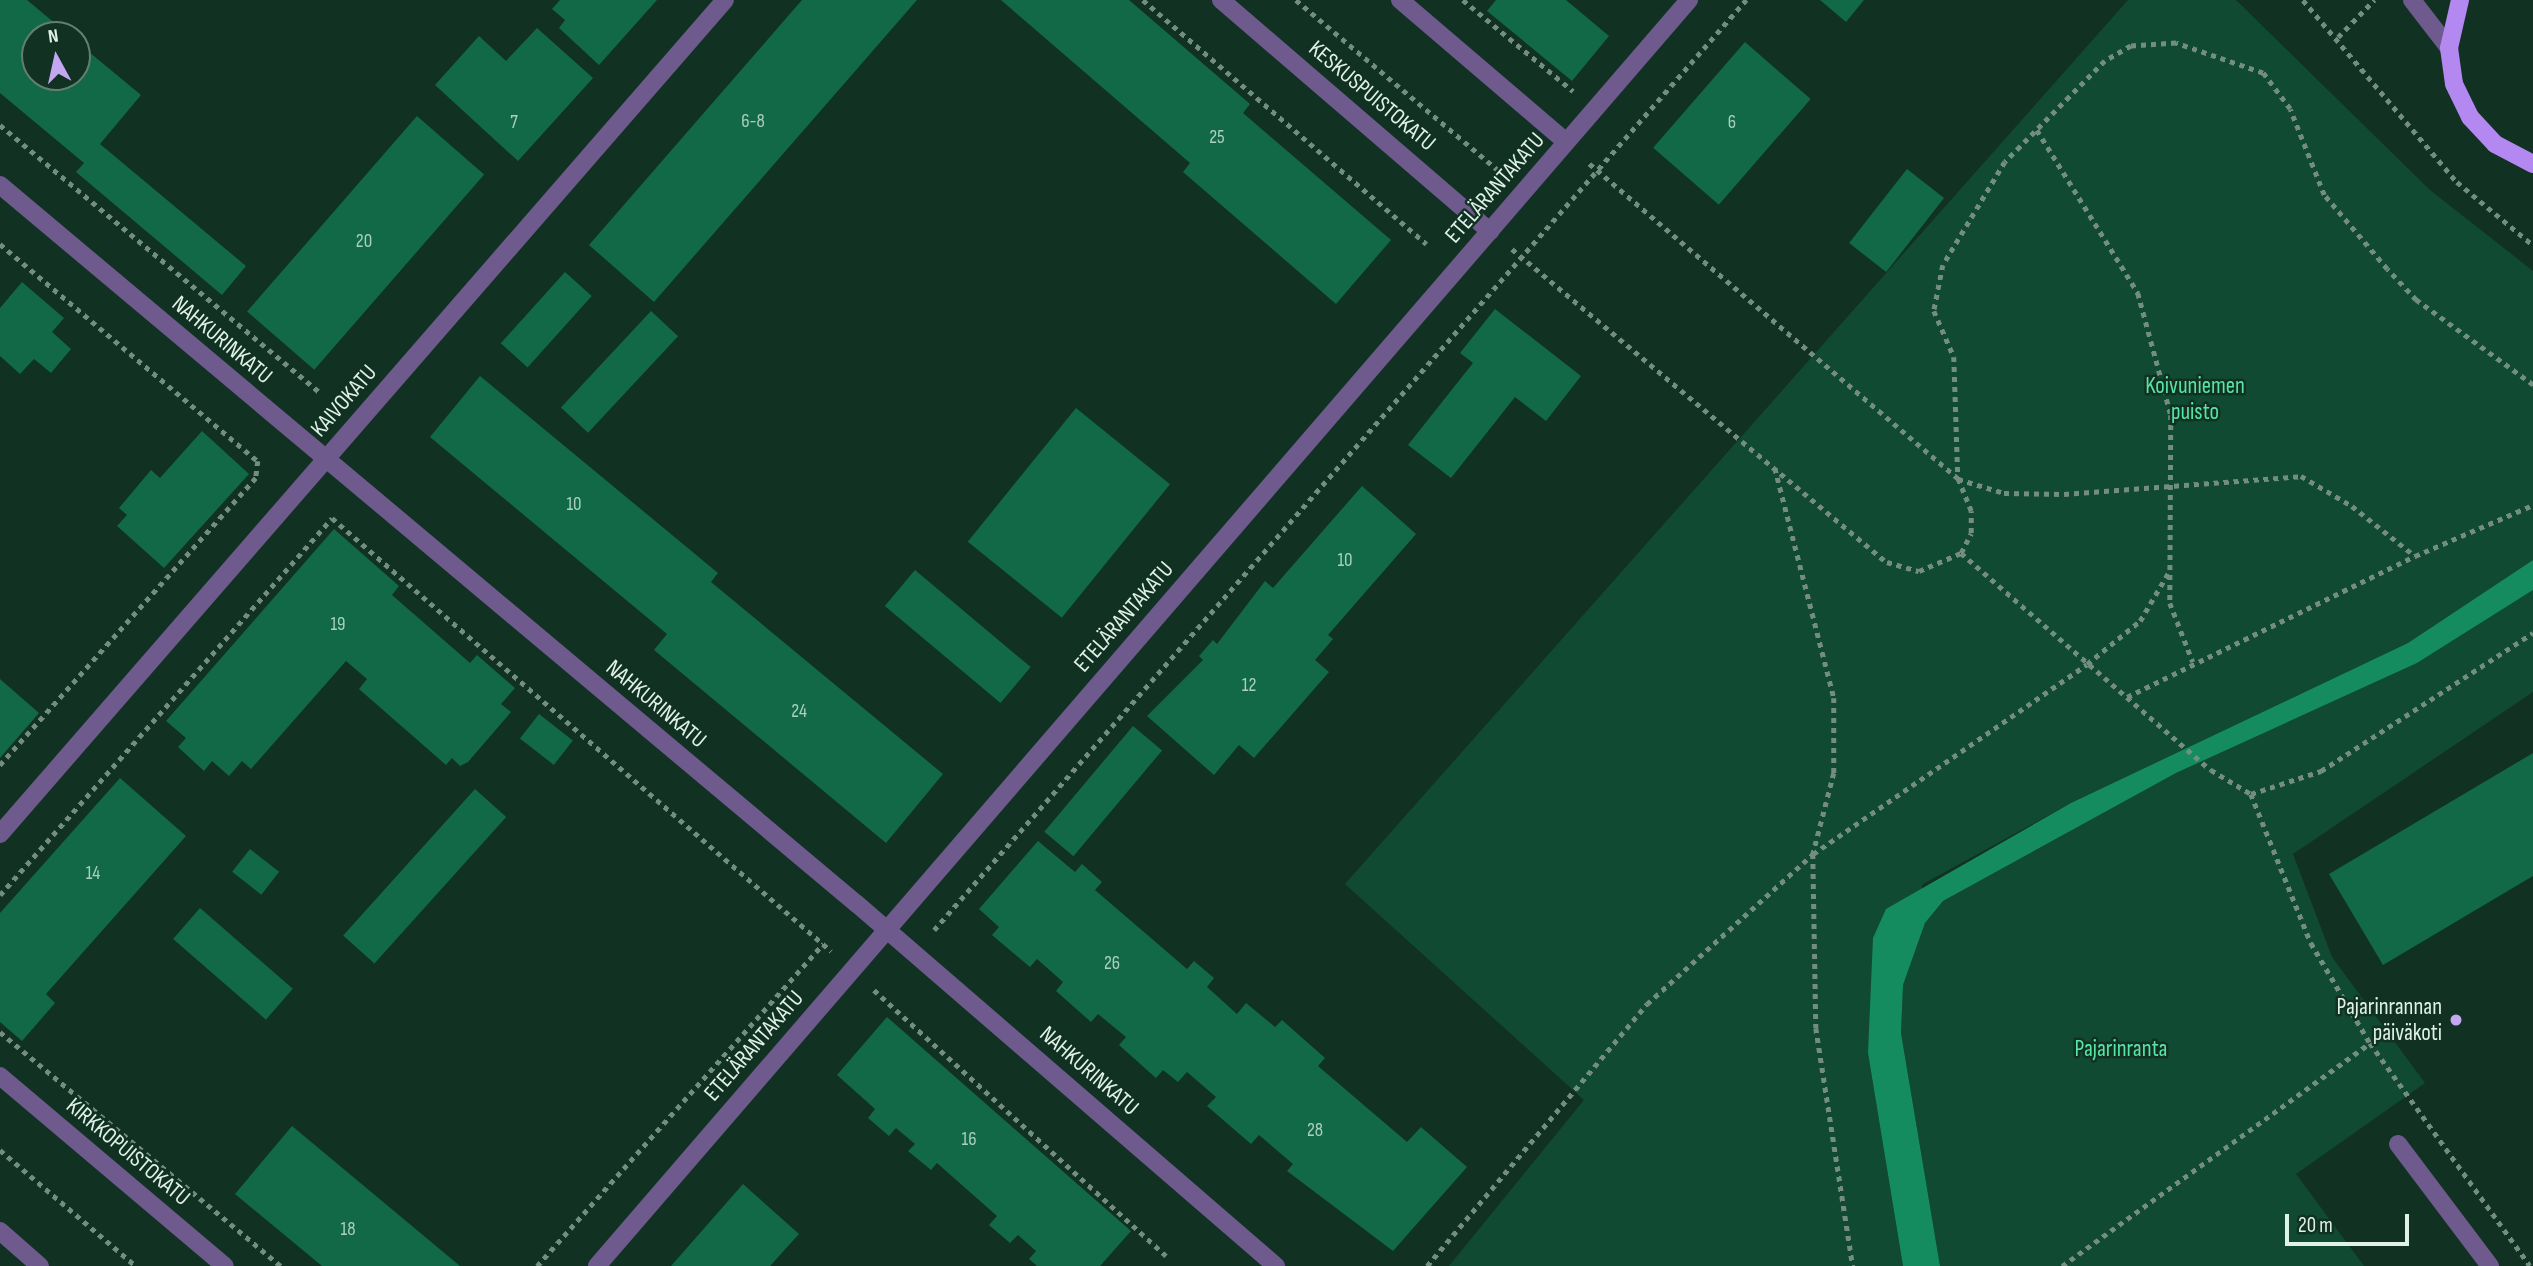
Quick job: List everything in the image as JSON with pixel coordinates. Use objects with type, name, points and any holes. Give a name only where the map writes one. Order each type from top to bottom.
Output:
[{"type":"main road","points":[[2460,0],[2449,48],[2455,84],[2470,117],[2495,144],[2533,164]]},
{"type":"street","name":"KAIVOKATU","points":[[0,834],[725,0]]},
{"type":"street","name":"KESKUSPUISTOKATU","points":[[1221,0],[1490,231]]},
{"type":"street","points":[[1400,0],[1566,142]]},
{"type":"street","name":"ETELÄRANTAKATU","points":[[597,1266],[1689,0]]},
{"type":"street","points":[[2412,0],[2449,48]]},
{"type":"street","name":"NAHKURINKATU","points":[[0,185],[887,930],[1276,1266]]},
{"type":"street","name":"KIRKKOPUISTOKATU","points":[[0,1076],[225,1266]]},
{"type":"street","points":[[2398,1144],[2490,1266]]},
{"type":"street","points":[[0,1231],[40,1266]]},
{"type":"path","points":[[1143,0],[1427,244]]},
{"type":"path","points":[[1296,0],[1499,171]]},
{"type":"path","points":[[1463,0],[1628,138]]},
{"type":"path","points":[[867,1002],[914,953],[1599,173],[1746,0]]},
{"type":"path","points":[[2303,0],[2457,182],[2533,245]]},
{"type":"path","points":[[2337,37],[2374,0]]},
{"type":"path","points":[[1490,231],[1887,562],[1919,571],[1961,553],[1971,533],[1971,511],[1958,479],[1954,357],[1934,310],[1943,265],[2005,163],[2105,61],[2132,46],[2176,43],[2263,73],[2290,109],[2324,195],[2387,269],[2416,299],[2533,385]]},
{"type":"path","points":[[0,125],[319,392]]},
{"type":"path","points":[[2037,130],[2138,293],[2171,415],[2168,488],[2170,603],[2193,662]]},
{"type":"path","points":[[1566,142],[1958,479],[2004,493],[2168,488],[2301,476],[2352,506],[2415,556]]},
{"type":"path","points":[[0,244],[258,461],[256,478],[0,765]]},
{"type":"path","points":[[1774,467],[1834,698],[1834,773],[1813,854],[1816,1028],[1853,1266]]},
{"type":"path","points":[[2127,697],[2193,662],[2415,556],[2533,505]]},
{"type":"path","points":[[0,895],[332,518],[823,944],[1166,1256]]},
{"type":"path","points":[[1961,553],[2211,770],[2251,794],[2311,943],[2370,1043],[2530,1266]]},
{"type":"path","points":[[1427,1266],[1647,1004],[1813,854],[2087,664],[2140,621],[2170,570]]},
{"type":"path","points":[[2251,794],[2321,771],[2533,633]]},
{"type":"path","points":[[537,1266],[823,944]]},
{"type":"path","points":[[0,1032],[281,1266]]},
{"type":"path","points":[[2062,1266],[2370,1043]]},
{"type":"path","points":[[0,1150],[136,1266]]},
{"type":"green space","name":"Koivuniemen puisto","points":[[2128,0],[2236,0],[2430,190],[2533,271],[2533,560],[2408,643],[2071,803],[1923,884],[1868,1053],[1903,1266],[1449,1266],[1584,1100],[1345,884]]},
{"type":"green space","name":"Pajarinranta","points":[[2533,590],[2533,692],[2293,854],[2332,957],[2425,1083],[2296,1174],[2364,1266],[1940,1266],[1901,1033],[1903,985],[1925,923],[1943,901],[2176,773],[2417,663]]},
{"type":"shaded area","points":[[2533,560],[2533,590],[2417,663],[2176,773],[1943,901],[1925,923],[1903,985],[1901,1033],[1940,1266],[1903,1266],[1868,1053],[1873,938],[1886,909],[2071,803],[2408,643]]},
{"type":"building","points":[[0,0],[27,0],[52,21],[21,21],[21,91],[91,91],[91,54],[141,95],[100,144],[246,266],[222,295],[76,172],[84,163],[0,93]]},
{"type":"building","points":[[560,0],[657,0],[599,65],[559,28],[565,20],[552,9]]},
{"type":"building","points":[[802,0],[917,0],[654,302],[589,245]]},
{"type":"building","points":[[1001,0],[1129,0],[1250,104],[1243,113],[1391,240],[1336,304],[1183,172],[1190,163]]},
{"type":"building","points":[[1496,0],[1566,0],[1609,36],[1572,81],[1487,11]]},
{"type":"building","points":[[1820,0],[1864,0],[1846,22]]},
{"type":"building","points":[[537,28],[593,78],[518,161],[435,85],[479,36],[506,61]]},
{"type":"building","points":[[1745,42],[1811,99],[1719,205],[1653,148]]},
{"type":"building","points":[[417,116],[484,174],[314,370],[247,311]]},
{"type":"building","points":[[1907,169],[1944,198],[1886,272],[1849,243]]},
{"type":"building","points":[[565,272],[592,296],[528,367],[501,343]]},
{"type":"building","points":[[22,282],[64,318],[52,332],[71,349],[51,373],[34,359],[20,374],[0,356],[0,308]]},
{"type":"building","points":[[1495,309],[1581,376],[1546,421],[1515,397],[1451,478],[1408,445],[1473,363],[1460,353]]},
{"type":"building","points":[[651,311],[678,336],[588,433],[561,408]]},
{"type":"building","points":[[480,376],[718,573],[711,582],[943,774],[886,843],[654,650],[667,634],[430,437]]},
{"type":"building","points":[[1076,408],[1170,484],[1062,618],[968,542]]},
{"type":"building","points":[[202,431],[249,474],[164,568],[117,526],[127,515],[119,508],[151,470],[160,478]]},
{"type":"building","points":[[1362,486],[1416,534],[1328,635],[1333,639],[1315,660],[1329,672],[1254,758],[1239,745],[1214,775],[1147,716],[1203,660],[1199,656],[1213,640],[1217,644],[1265,581],[1273,588]]},
{"type":"building","points":[[334,529],[399,586],[392,595],[470,663],[477,655],[515,688],[501,704],[511,712],[468,762],[460,766],[452,758],[446,765],[359,689],[367,679],[346,661],[251,769],[242,761],[229,776],[212,761],[204,771],[178,747],[186,738],[166,721]]},
{"type":"building","points":[[915,570],[1031,667],[1000,703],[885,606]]},
{"type":"building","points":[[0,679],[39,713],[0,758]]},
{"type":"building","points":[[539,714],[573,740],[554,765],[520,738]]},
{"type":"building","points":[[1133,726],[1162,750],[1073,856],[1044,832]]},
{"type":"building","points":[[2533,753],[2533,876],[2383,965],[2329,874]]},
{"type":"building","points":[[120,778],[186,836],[46,994],[55,1003],[22,1041],[0,1022],[0,913]]},
{"type":"building","points":[[475,789],[506,817],[374,964],[343,935]]},
{"type":"building","points":[[1038,841],[1075,872],[1082,864],[1102,882],[1095,890],[1187,969],[1194,961],[1214,978],[1207,987],[1237,1014],[1246,1003],[1275,1027],[1282,1020],[1325,1058],[1318,1066],[1407,1142],[1421,1127],[1467,1167],[1393,1251],[1287,1171],[1293,1164],[1259,1135],[1251,1144],[1207,1106],[1216,1097],[1187,1072],[1178,1082],[1163,1070],[1156,1078],[1119,1045],[1126,1037],[1098,1014],[1091,1022],[1056,991],[1063,982],[1037,959],[1030,967],[992,935],[999,927],[979,909]]},
{"type":"building","points":[[250,849],[279,872],[261,895],[232,872]]},
{"type":"building","points":[[200,908],[293,989],[266,1020],[173,939]]},
{"type":"building","points":[[887,1017],[1131,1231],[1100,1266],[1037,1266],[1029,1259],[1036,1251],[1018,1235],[1010,1243],[989,1225],[997,1216],[937,1163],[931,1170],[908,1151],[915,1144],[896,1128],[889,1136],[868,1118],[875,1109],[837,1075]]},
{"type":"building","points":[[292,1126],[460,1266],[322,1266],[235,1194]]},
{"type":"building","points":[[743,1184],[799,1234],[770,1266],[671,1266]]},
{"type":"place","name":"Pajarinrannan päiväkoti","points":[[2456,1020]]}]
